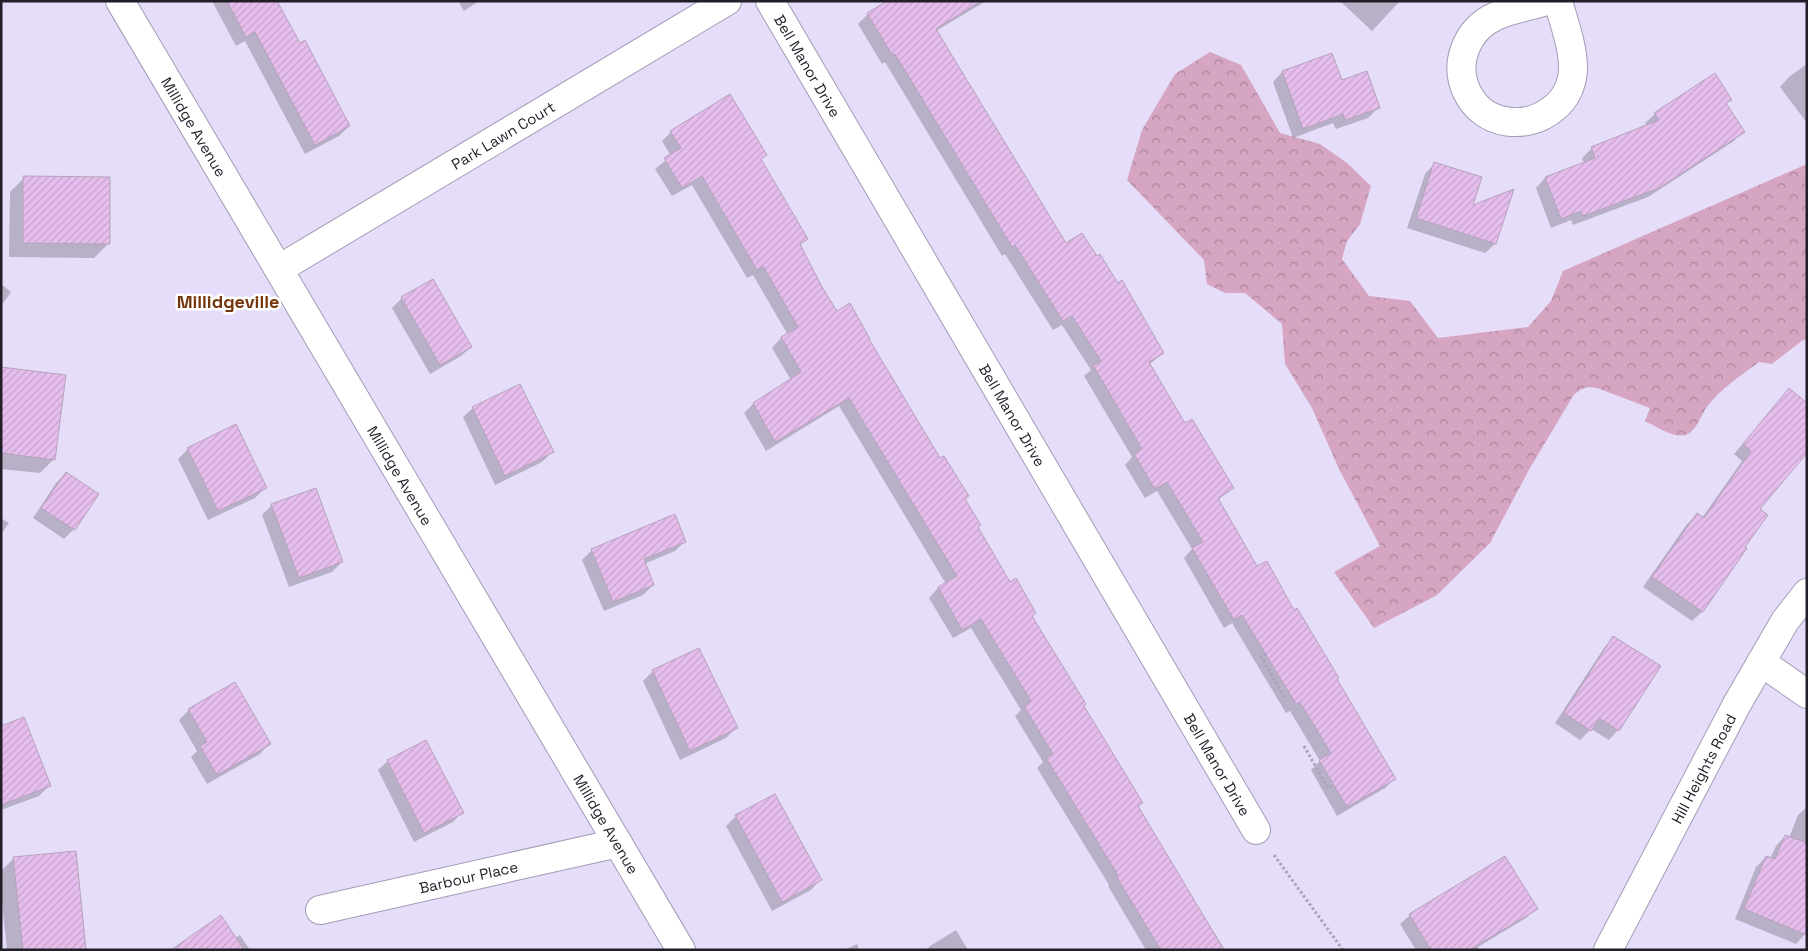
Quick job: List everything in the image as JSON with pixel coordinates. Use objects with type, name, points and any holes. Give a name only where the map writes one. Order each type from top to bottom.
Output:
[{"type":"street","name":"Millidge Avenue","points":[[120,1],[682,950]]},
{"type":"street","name":"Park Lawn Court","points":[[279,269],[727,1]]},
{"type":"street","name":"Bell Manor Drive","points":[[770,1],[1256,830]]},
{"type":"street","points":[[1547,1],[1496,16],[1480,25],[1469,39],[1462,56],[1462,75],[1467,93],[1478,107],[1493,118],[1511,123],[1529,122],[1547,115],[1560,103],[1570,87],[1573,69],[1571,51],[1558,1]]},
{"type":"street","name":"Hill Heights Road","points":[[1608,950],[1737,704],[1786,621],[1807,593]]},
{"type":"street","points":[[1761,662],[1807,694]]},
{"type":"street","name":"Barbour Place","points":[[320,910],[618,843]]},
{"type":"path","points":[[1266,654],[1261,657],[1285,698]]},
{"type":"path","points":[[1304,746],[1328,788],[1334,785]]},
{"type":"path","points":[[1256,830],[1343,950]]},
{"type":"green space","points":[[1210,52],[1241,65],[1280,133],[1320,144],[1347,163],[1371,186],[1360,224],[1347,241],[1342,259],[1369,296],[1410,301],[1438,338],[1528,327],[1551,301],[1563,271],[1807,164],[1807,340],[1803,340],[1772,364],[1759,362],[1738,378],[1712,401],[1695,428],[1685,435],[1675,435],[1645,421],[1650,408],[1597,388],[1584,388],[1579,391],[1573,396],[1530,468],[1490,543],[1437,595],[1374,628],[1334,572],[1380,546],[1339,469],[1312,408],[1285,364],[1282,324],[1245,293],[1225,293],[1207,284],[1204,260],[1127,180],[1142,130],[1175,74]]},
{"type":"building","points":[[227,1],[277,1],[300,43],[305,40],[350,126],[315,145],[255,32],[246,37]]},
{"type":"building","points":[[887,1],[981,1],[936,29],[1066,243],[1082,233],[1097,256],[1100,254],[1118,283],[1122,280],[1164,353],[1149,362],[1185,423],[1192,419],[1234,488],[1218,498],[1257,566],[1267,561],[1294,610],[1297,608],[1396,779],[1347,807],[1319,760],[1331,753],[1300,702],[1296,704],[1242,615],[1234,620],[1192,548],[1203,542],[1167,482],[1155,489],[1134,454],[1142,449],[1093,365],[1101,361],[1072,316],[1063,321],[1015,245],[1012,247],[895,54],[892,55],[867,13]]},
{"type":"building","points":[[1332,53],[1342,80],[1367,71],[1380,108],[1345,120],[1343,114],[1303,129],[1282,71]]},
{"type":"building","points":[[1715,73],[1732,100],[1726,103],[1745,132],[1659,188],[1583,216],[1581,211],[1561,219],[1545,177],[1595,158],[1591,147],[1659,120],[1654,113]]},
{"type":"building","points":[[730,94],[767,155],[761,159],[808,239],[800,244],[822,287],[837,311],[850,303],[869,339],[940,458],[944,456],[969,496],[965,499],[981,525],[978,527],[1010,582],[1016,578],[1036,613],[1032,616],[1086,704],[1084,706],[1143,803],[1138,806],[1224,950],[1161,950],[1116,876],[1118,875],[1046,758],[1053,754],[1024,706],[1031,701],[981,619],[962,630],[938,587],[957,576],[849,398],[775,442],[753,403],[801,372],[781,337],[798,327],[763,266],[757,270],[702,176],[682,188],[664,158],[681,148],[670,131]]},
{"type":"building","points":[[1434,162],[1482,177],[1473,205],[1514,189],[1496,244],[1416,218]]},
{"type":"building","points":[[23,176],[110,177],[110,244],[23,243]]},
{"type":"building","points":[[433,279],[472,347],[440,365],[401,297]]},
{"type":"building","points":[[1,367],[66,375],[55,460],[1,453]]},
{"type":"building","points":[[520,384],[554,452],[505,476],[472,407]]},
{"type":"building","points":[[1789,388],[1807,403],[1807,453],[1760,509],[1768,515],[1703,612],[1652,577],[1697,513],[1704,518],[1751,451],[1743,444]]},
{"type":"building","points":[[236,424],[267,488],[218,511],[187,448]]},
{"type":"building","points":[[66,472],[99,494],[75,530],[41,508]]},
{"type":"building","points":[[316,488],[343,562],[299,578],[271,504]]},
{"type":"building","points":[[675,514],[686,542],[644,559],[654,585],[613,602],[591,549]]},
{"type":"building","points":[[1613,636],[1661,666],[1619,731],[1599,718],[1591,731],[1564,713]]},
{"type":"building","points":[[699,648],[738,728],[690,751],[652,670]]},
{"type":"building","points":[[235,682],[271,744],[217,775],[200,746],[207,742],[188,709]]},
{"type":"building","points":[[24,717],[51,786],[1,805],[1,726]]},
{"type":"building","points":[[426,740],[464,813],[424,833],[387,760]]},
{"type":"building","points":[[775,794],[822,880],[782,902],[735,815]]},
{"type":"building","points":[[1785,835],[1807,843],[1807,935],[1744,909],[1766,856],[1775,859]]},
{"type":"building","points":[[76,851],[86,950],[23,950],[13,857]]},
{"type":"building","points":[[1505,856],[1538,909],[1469,950],[1431,950],[1409,914]]},
{"type":"building","points":[[221,915],[244,950],[171,950]]},
{"type":"district","name":"Millidgeville","points":[[228,301]]}]
